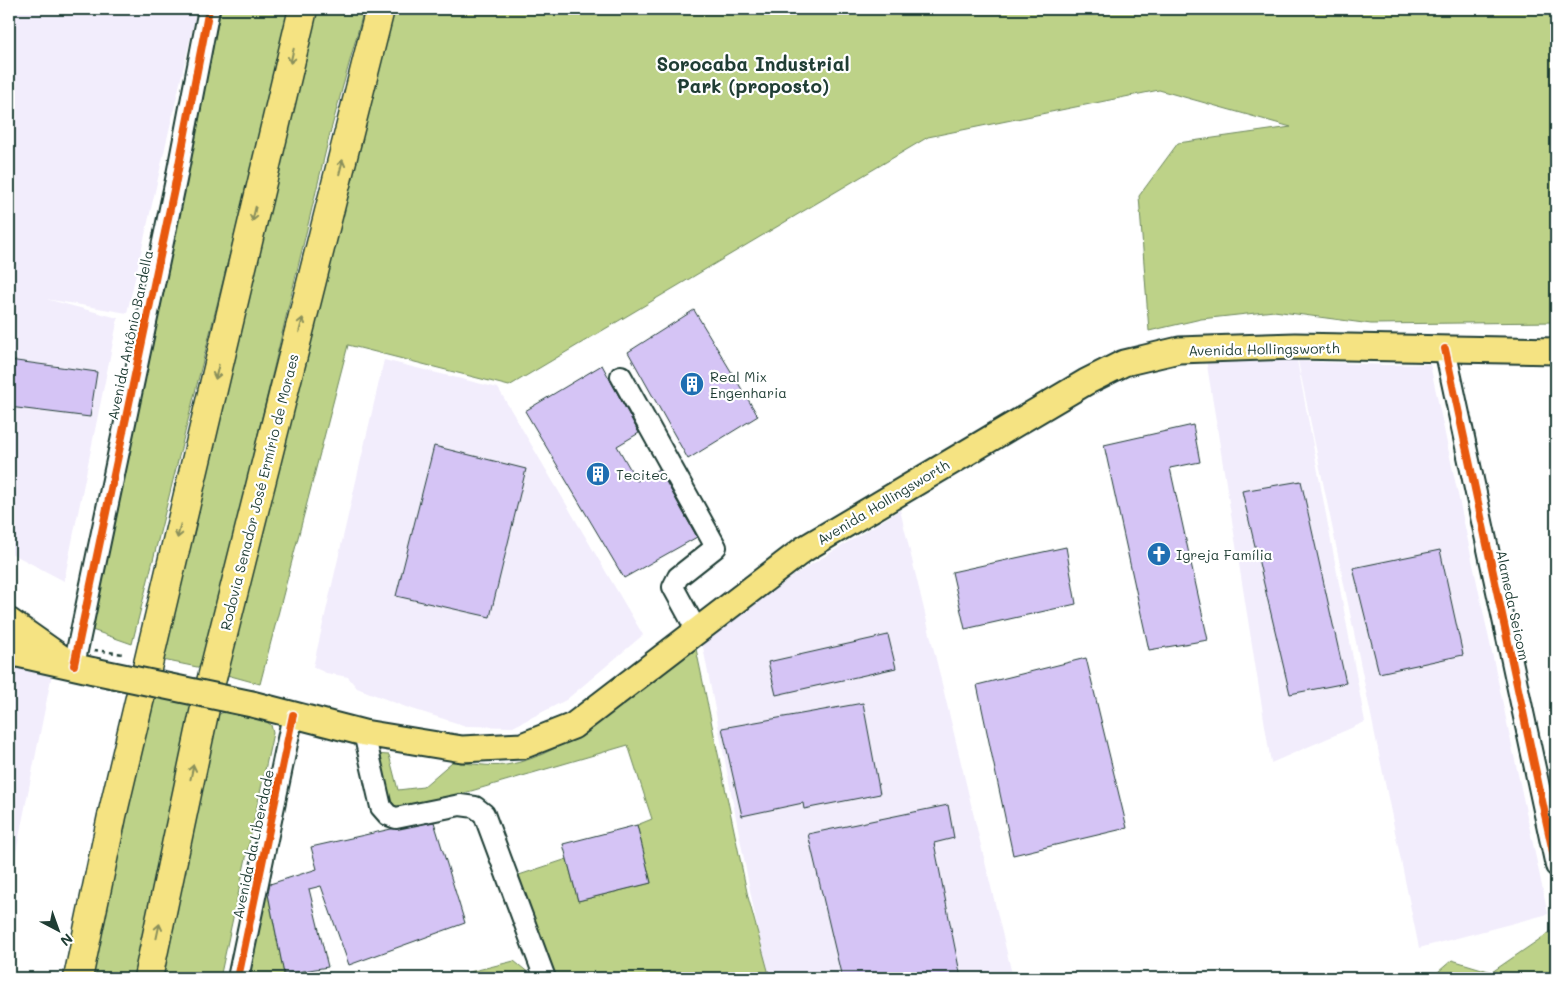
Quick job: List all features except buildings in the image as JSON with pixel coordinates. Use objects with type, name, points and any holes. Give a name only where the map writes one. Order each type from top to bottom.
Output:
[{"type":"highway","points":[[78,978],[114,806],[303,9]]},
{"type":"highway","name":"Rodovia Senador José Ermírio de Moraes","points":[[148,978],[208,694],[380,9]]},
{"type":"main road","name":"Avenida Hollingsworth","points":[[88,662],[364,733],[462,750],[522,746],[573,726],[804,549],[1086,382],[1124,363],[1179,350],[1295,346],[1556,351]]},
{"type":"main road","points":[[9,621],[88,662]]},
{"type":"main road","points":[[9,652],[88,662]]},
{"type":"street","name":"Avenida Antônio Bardella","points":[[88,662],[209,9]]},
{"type":"street","name":"Alameda Seicom","points":[[1445,349],[1556,866]]},
{"type":"street","points":[[621,376],[716,547],[678,576],[673,587],[697,631]]},
{"type":"street","name":"Avenida da Liberdade","points":[[238,978],[293,715]]},
{"type":"street","points":[[364,733],[381,807],[388,815],[396,818],[460,805],[475,807],[484,814],[546,978]]},
{"type":"path","points":[[88,662],[124,654]]},
{"type":"shaded area","points":[[9,9],[197,9],[127,313],[46,299],[118,318],[64,581],[9,552]]},
{"type":"shaded area","points":[[1296,355],[1365,722],[1271,763],[1206,359]]},
{"type":"shaded area","points":[[384,360],[498,388],[643,635],[566,700],[513,727],[466,726],[406,707],[357,688],[348,677],[326,673],[313,667]]},
{"type":"shaded area","points":[[1298,361],[1385,365],[1430,364],[1548,914],[1419,948]]},
{"type":"shaded area","points":[[900,510],[1013,978],[767,978],[702,642],[799,572]]},
{"type":"shaded area","points":[[9,666],[52,674],[9,887]]},
{"type":"green space","points":[[221,9],[291,9],[132,644],[92,630]]},
{"type":"green space","points":[[313,9],[364,9],[329,137],[202,668],[158,659]]},
{"type":"green space","points":[[393,9],[1556,9],[1556,322],[1371,324],[1274,311],[1201,319],[1149,331],[1139,196],[1178,143],[1291,127],[1159,90],[928,137],[509,386],[348,345],[260,684],[227,675]]},
{"type":"green space","points":[[695,644],[748,897],[770,978],[552,978],[513,877],[567,859],[578,901],[651,883],[637,825],[652,819],[628,745],[396,813],[385,803],[374,754],[389,755],[398,790],[423,787],[452,762],[506,765],[530,759],[556,748],[606,716]]},
{"type":"green space","points":[[147,693],[198,704],[141,978],[88,978]]},
{"type":"green space","points":[[224,712],[265,721],[271,725],[273,733],[220,978],[163,978],[215,721],[217,715]]},
{"type":"green space","points":[[266,885],[284,974],[271,978],[246,978]]},
{"type":"green space","points":[[1556,928],[1556,978],[1431,978],[1452,960],[1492,972]]},
{"type":"green space","points":[[514,961],[535,978],[445,978]]},
{"type":"cycle path","points":[[74,665],[176,180],[209,9]]},
{"type":"cycle path","points":[[1445,349],[1556,866]]},
{"type":"cycle path","points":[[238,978],[293,715]]},
{"type":"place","name":"Real Mix Engenharia","points":[[692,384]]},
{"type":"place","name":"Tecitec","points":[[598,474]]},
{"type":"place","name":"Igreja Família","points":[[1159,554]]},
{"type":"district","name":"Sorocaba Industrial Park (proposto)","points":[[753,74]]}]
